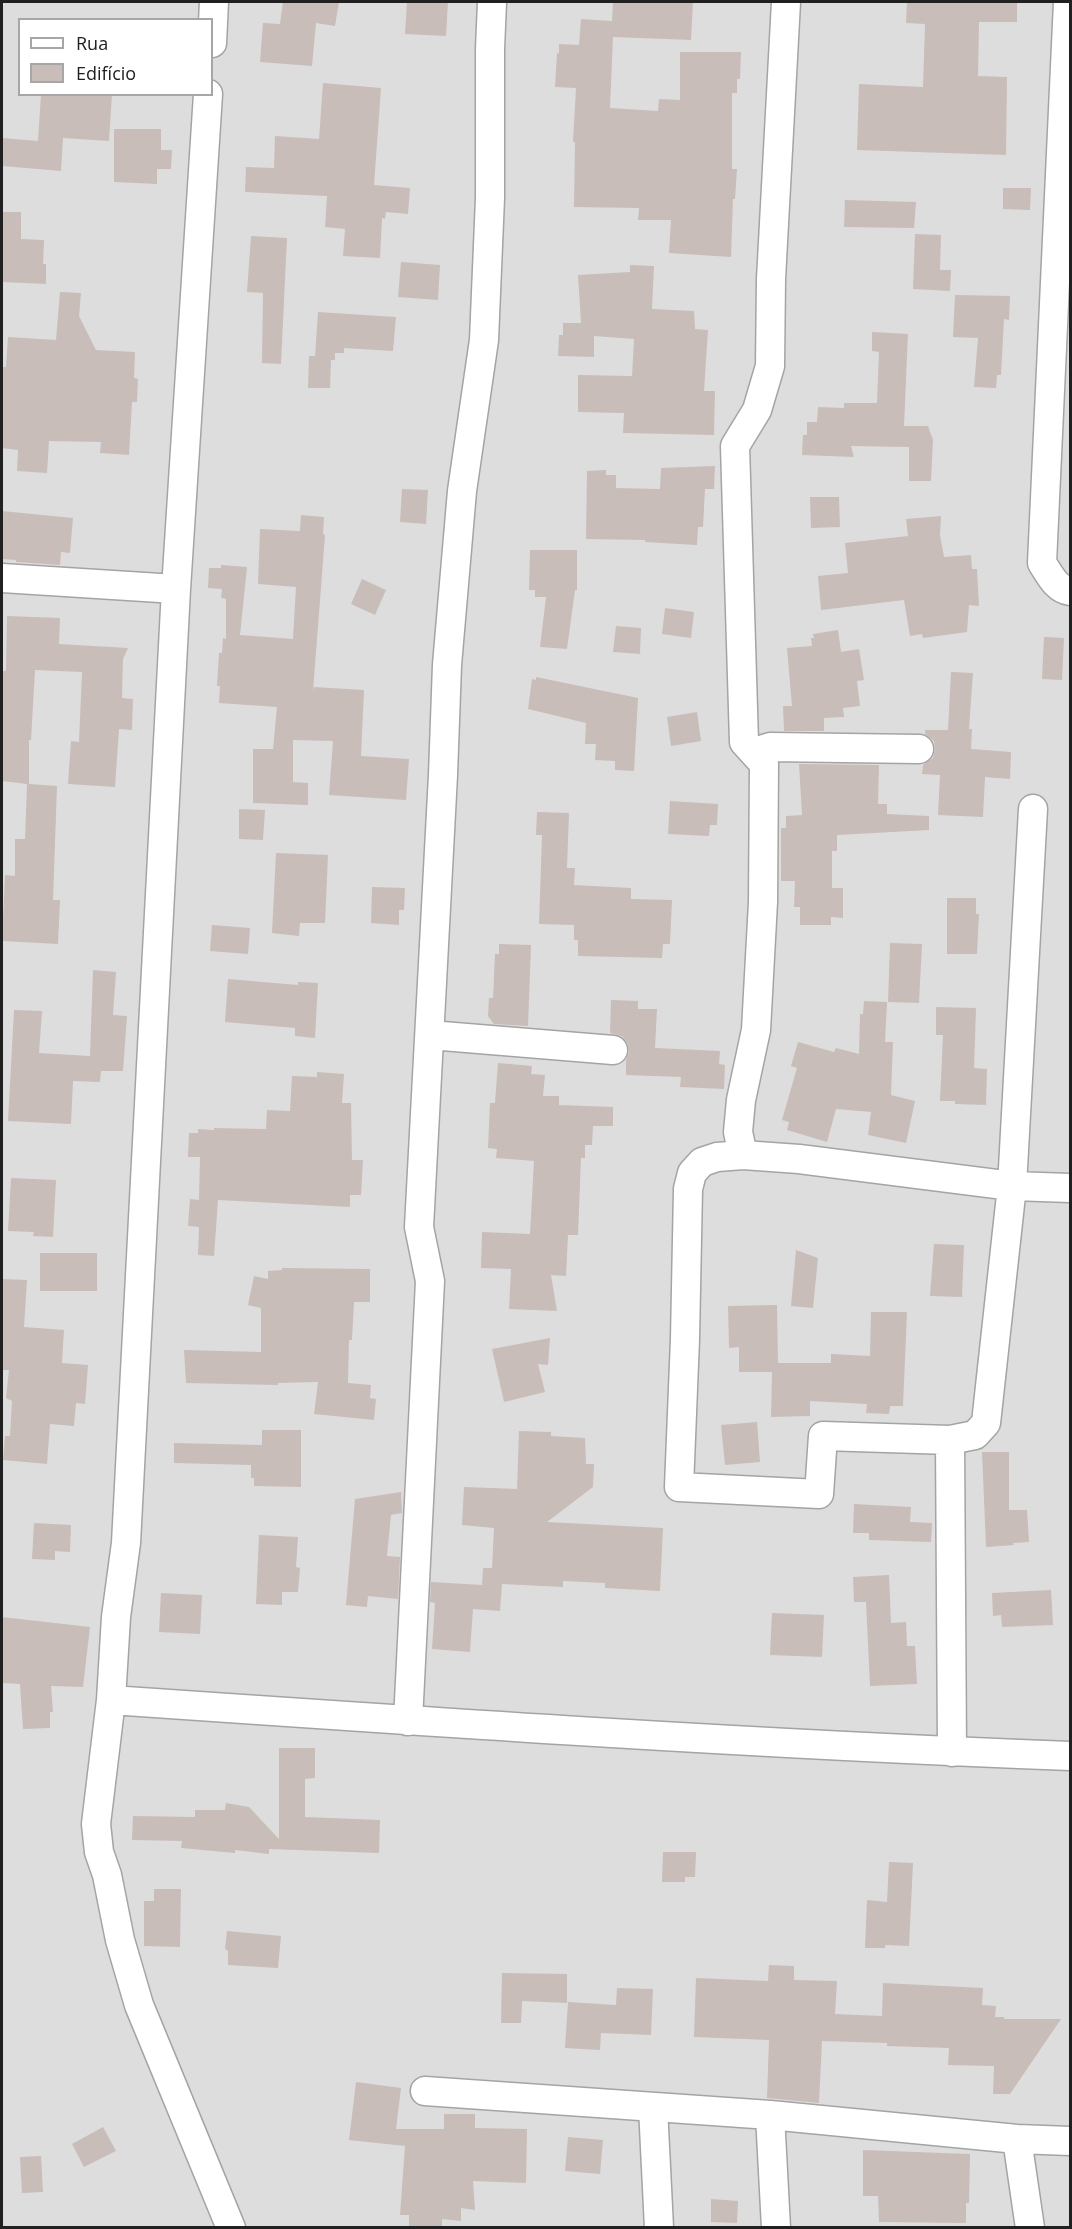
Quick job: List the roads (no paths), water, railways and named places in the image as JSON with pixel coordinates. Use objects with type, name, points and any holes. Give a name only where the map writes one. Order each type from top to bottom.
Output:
[{"type":"street","points":[[213,22],[214,2]]},
{"type":"street","points":[[408,1721],[430,1281],[419,1227],[447,665],[462,491],[484,340],[490,198],[492,2]]},
{"type":"street","points":[[742,1155],[738,1132],[741,1100],[756,1030],[762,902],[764,764],[744,742],[735,446],[757,410],[770,366],[771,279],[786,2]]},
{"type":"street","points":[[1068,2],[1042,563],[1054,582],[1064,590],[1071,591]]},
{"type":"street","points":[[208,96],[176,589],[126,1543],[116,1617],[111,1700],[96,1824],[99,1852],[107,1875],[120,1940],[139,2005],[231,2228]]},
{"type":"street","points":[[2,578],[176,589]]},
{"type":"street","points":[[754,752],[770,747],[919,749]]},
{"type":"street","points":[[1033,809],[1012,1186],[986,1423],[975,1435],[950,1440],[823,1436],[819,1494],[679,1487],[688,1189],[692,1173],[702,1162],[717,1157],[742,1155],[799,1159],[1012,1186],[1071,1188]]},
{"type":"street","points":[[430,1035],[613,1050]]},
{"type":"street","points":[[950,1440],[952,1752]]},
{"type":"street","points":[[111,1700],[408,1721],[952,1752],[1071,1756]]},
{"type":"street","points":[[424,2091],[770,2115],[1017,2139],[1071,2141]]},
{"type":"street","points":[[653,2107],[659,2228]]},
{"type":"street","points":[[770,2115],[776,2228]]},
{"type":"street","points":[[1017,2139],[1030,2228]]}]
